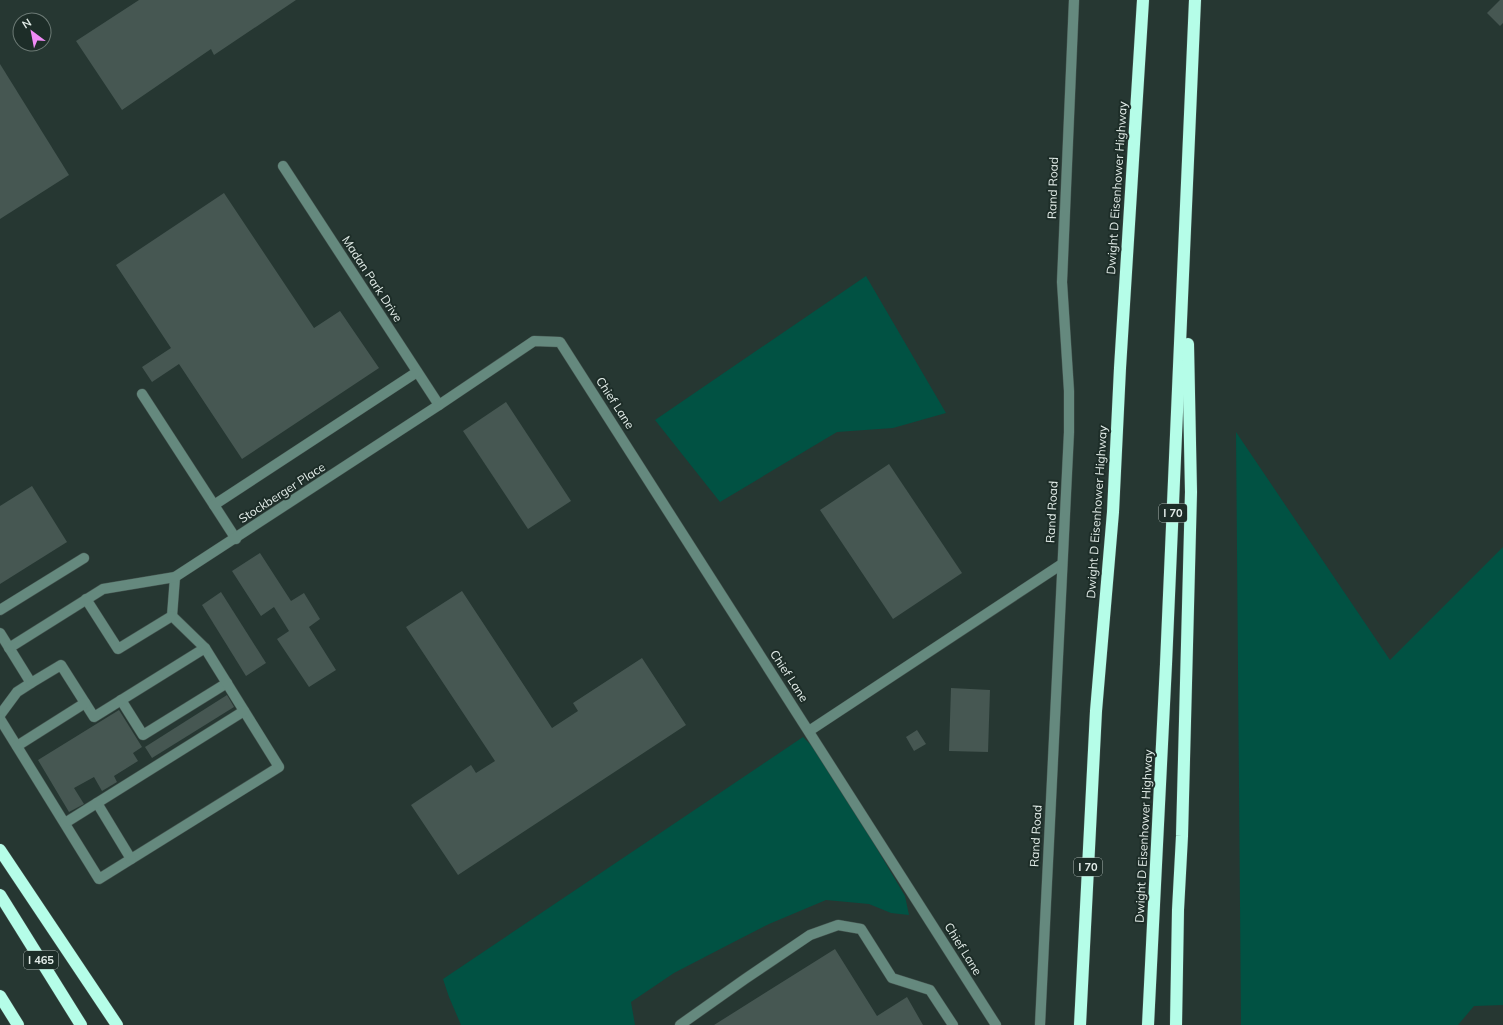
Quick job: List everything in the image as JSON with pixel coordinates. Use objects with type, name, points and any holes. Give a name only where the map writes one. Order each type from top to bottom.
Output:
[{"type":"highway","name":"Dwight D Eisenhower Highway","points":[[1080,1024],[1096,711],[1113,512],[1121,352],[1144,0]]},
{"type":"highway","name":"Dwight D Eisenhower Highway","points":[[1148,1025],[1186,230],[1195,0]]},
{"type":"highway","points":[[1176,1025],[1178,910],[1182,836],[1191,492],[1186,230]]},
{"type":"highway","points":[[0,850],[117,1025]]},
{"type":"highway","name":"I 465","points":[[0,895],[81,1025]]},
{"type":"highway","points":[[0,996],[18,1025]]},
{"type":"street","name":"Rand Road","points":[[1040,1025],[1069,432],[1069,391],[1062,282],[1074,0]]},
{"type":"street","name":"Madan Park Drive","points":[[283,166],[440,405]]},
{"type":"street","name":"Stockberger Place","points":[[10,648],[103,589],[175,577],[236,539],[440,405],[534,341],[560,342]]},
{"type":"street","name":"Chief Lane","points":[[560,342],[996,1025]]},
{"type":"street","points":[[214,505],[417,372]]},
{"type":"street","points":[[142,394],[236,539]]},
{"type":"street","points":[[0,610],[84,558]]},
{"type":"street","points":[[809,731],[1062,564]]},
{"type":"street","points":[[172,616],[175,577]]},
{"type":"street","points":[[86,599],[118,649],[172,616]]},
{"type":"street","points":[[0,719],[99,879],[280,767],[205,648],[172,616]]},
{"type":"street","points":[[0,633],[31,683]]},
{"type":"street","points":[[0,715],[17,692],[61,664],[94,717],[205,648]]},
{"type":"street","points":[[121,700],[143,735],[227,683]]},
{"type":"street","points":[[17,746],[85,703]]},
{"type":"street","points":[[65,824],[244,711]]},
{"type":"street","points":[[97,803],[131,859]]},
{"type":"street","points":[[680,1025],[745,978],[810,935],[838,925],[861,929],[892,978],[930,990],[953,1025]]},
{"type":"green space","points":[[866,276],[946,413],[893,428],[837,432],[720,502],[655,420]]},
{"type":"green space","points":[[1236,432],[1390,660],[1503,547],[1503,1005],[1474,1006],[1458,1025],[1241,1025]]},
{"type":"green space","points":[[803,737],[822,756],[905,896],[909,915],[891,913],[869,904],[826,900],[769,924],[674,973],[631,1002],[635,1025],[461,1025],[443,979]]},
{"type":"building","points":[[139,0],[296,0],[214,55],[211,49],[122,110],[76,41]]},
{"type":"building","points":[[1500,0],[1503,0],[1503,23],[1500,26],[1487,13]]},
{"type":"building","points":[[0,64],[69,175],[0,219]]},
{"type":"building","points":[[224,193],[314,328],[340,311],[379,368],[242,459],[179,364],[152,382],[142,367],[171,348],[116,265]]},
{"type":"building","points":[[506,402],[571,501],[528,529],[463,431]]},
{"type":"building","points":[[889,464],[962,573],[893,619],[820,510]]},
{"type":"building","points":[[32,486],[67,542],[0,584],[0,506]]},
{"type":"building","points":[[260,553],[291,601],[304,593],[320,619],[309,627],[336,670],[309,687],[277,639],[289,631],[274,607],[261,616],[232,571]]},
{"type":"building","points":[[462,591],[552,728],[578,711],[573,703],[642,658],[686,725],[458,875],[411,805],[471,765],[476,773],[495,761],[406,627]]},
{"type":"building","points":[[221,592],[266,663],[246,676],[202,605]]},
{"type":"building","points":[[951,688],[990,690],[988,752],[949,751]]},
{"type":"building","points":[[227,695],[234,707],[152,758],[145,747]]},
{"type":"building","points":[[119,710],[142,747],[133,753],[138,761],[114,776],[117,782],[102,791],[94,777],[74,788],[84,804],[69,812],[38,760]]},
{"type":"building","points":[[917,730],[926,744],[914,751],[906,737]]},
{"type":"building","points":[[835,949],[877,1016],[907,997],[923,1025],[714,1025]]}]
